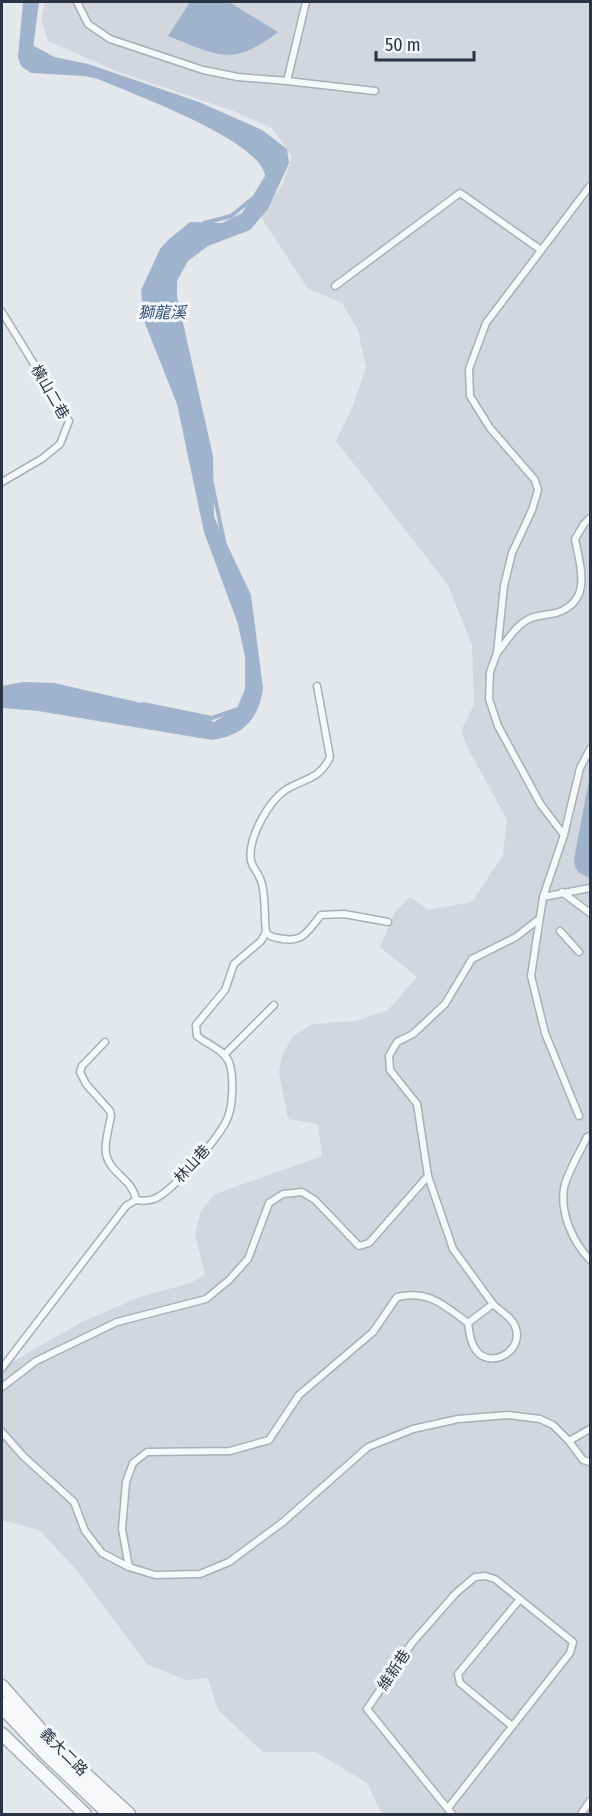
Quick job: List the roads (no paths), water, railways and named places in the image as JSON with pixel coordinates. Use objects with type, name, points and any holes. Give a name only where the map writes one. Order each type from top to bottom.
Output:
[{"type":"street","name":"義大二路","points":[[2,1686],[22,1719],[111,1815]]},
{"type":"street","name":"義大二路","points":[[2,1705],[55,1746],[129,1815]]},
{"type":"street","name":"義大二路","points":[[2,1737],[85,1815]]},
{"type":"lane","points":[[76,2],[88,24],[110,39],[203,70],[238,77],[375,91]]},
{"type":"lane","points":[[287,81],[306,2]]},
{"type":"lane","points":[[564,835],[541,806],[498,726],[489,699],[490,672],[497,654],[504,586],[512,553],[532,510],[538,490],[535,480],[490,428],[470,396],[469,369],[486,323],[591,186]]},
{"type":"lane","points":[[335,286],[460,193],[541,250]]},
{"type":"lane","name":"橫山二巷","points":[[2,312],[69,421],[60,444],[44,458],[2,482]]},
{"type":"lane","points":[[497,654],[513,633],[528,619],[570,608],[580,598],[584,583],[575,539],[584,524],[591,518]]},
{"type":"lane","points":[[274,1005],[224,1055],[197,1036],[196,1025],[225,990],[234,964],[261,941],[266,932],[261,882],[251,861],[250,850],[264,816],[283,792],[322,772],[330,758],[317,686]]},
{"type":"lane","points":[[579,1116],[545,1033],[531,976],[543,897],[564,835],[580,768],[591,749]]},
{"type":"lane","points":[[543,897],[591,888]]},
{"type":"lane","points":[[562,892],[591,913]]},
{"type":"lane","points":[[266,932],[269,936],[291,941],[298,939],[321,915],[344,914],[388,921]]},
{"type":"lane","points":[[129,1567],[122,1529],[126,1482],[133,1463],[147,1452],[230,1451],[269,1440],[299,1395],[373,1332],[397,1297],[409,1294],[436,1299],[468,1323],[471,1340],[478,1352],[489,1358],[508,1354],[515,1344],[517,1332],[512,1321],[493,1304],[453,1249],[428,1176],[417,1104],[390,1070],[389,1056],[397,1042],[413,1034],[445,1004],[472,958],[516,937],[540,919]]},
{"type":"lane","points":[[560,931],[579,952]]},
{"type":"lane","points":[[2,1368],[126,1206],[136,1200],[134,1189],[113,1168],[106,1154],[110,1111],[86,1084],[80,1072],[82,1066],[105,1042]]},
{"type":"lane","name":"林山巷","points":[[136,1200],[154,1199],[166,1192],[207,1149],[228,1119],[232,1097],[229,1064],[224,1055]]},
{"type":"lane","points":[[591,1136],[587,1137],[564,1187],[564,1211],[572,1233],[582,1252],[591,1260]]},
{"type":"lane","points":[[2,1387],[36,1361],[117,1322],[206,1299],[230,1280],[248,1259],[269,1203],[283,1194],[302,1192],[315,1200],[359,1246],[369,1243],[428,1176]]},
{"type":"lane","points":[[468,1323],[493,1304]]},
{"type":"lane","points":[[2,1432],[23,1456],[74,1502],[85,1531],[102,1553],[129,1567],[154,1575],[200,1574],[230,1562],[283,1522],[368,1447],[413,1429],[458,1419],[508,1415],[540,1419],[554,1425],[583,1460],[591,1462]]},
{"type":"lane","points":[[569,1441],[591,1429]]},
{"type":"lane","name":"維新巷","points":[[485,1576],[495,1579],[520,1599],[573,1641],[570,1653],[512,1726],[450,1811],[367,1709],[412,1643],[456,1593],[475,1577],[485,1576]]},
{"type":"lane","points":[[512,1726],[460,1683],[459,1674],[520,1599]]},
{"type":"lane","points":[[2,1737],[22,1719]]},
{"type":"lane","points":[[580,1815],[591,1802]]},
{"type":"water","name":"獅龍溪","points":[[23,2],[39,2],[33,49],[40,54],[88,64],[199,102],[262,130],[287,149],[289,163],[268,209],[250,230],[208,246],[188,261],[177,281],[177,296],[213,456],[214,517],[251,595],[263,688],[258,709],[248,724],[241,730],[223,738],[212,740],[38,711],[2,708],[2,686],[23,682],[54,683],[207,718],[214,722],[237,708],[245,689],[245,657],[238,624],[204,532],[177,404],[144,321],[141,290],[160,249],[168,240],[190,222],[222,223],[242,213],[265,176],[258,162],[242,148],[219,133],[164,106],[98,79],[31,73],[21,66],[18,57]]},
{"type":"water","points":[[190,2],[229,2],[278,32],[262,43],[236,54],[212,53],[168,36]]},
{"type":"water","points":[[590,775],[590,878],[578,872],[574,859]]},
{"type":"waterway","name":"獅龍溪","points":[[30,46],[52,58]]},
{"type":"waterway","name":"獅龍溪","points":[[204,223],[231,216],[252,199]]},
{"type":"waterway","name":"獅龍溪","points":[[212,484],[224,541]]},
{"type":"waterway","name":"獅龍溪","points":[[143,704],[212,718],[238,709]]}]
